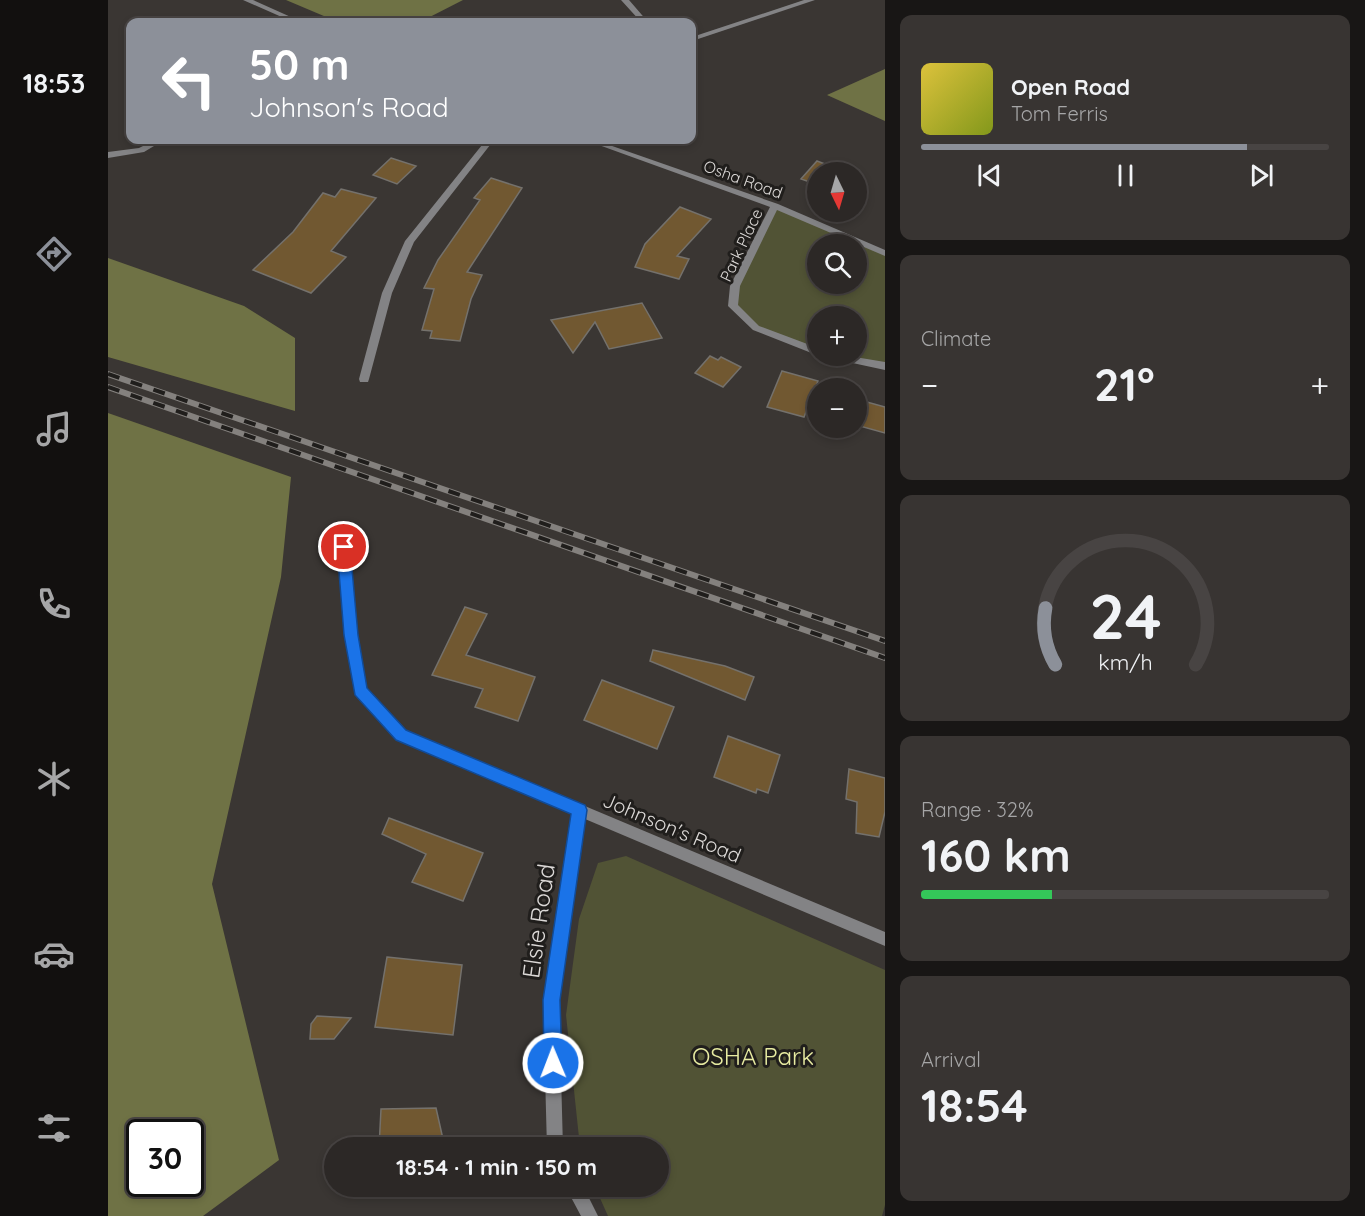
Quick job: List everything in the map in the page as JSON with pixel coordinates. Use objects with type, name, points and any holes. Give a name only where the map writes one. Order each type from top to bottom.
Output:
[{"type":"street","points":[[247,0],[289,18]]},
{"type":"street","points":[[625,0],[641,18]]},
{"type":"street","points":[[696,38],[811,0]]},
{"type":"street","points":[[108,155],[141,150],[152,144]]},
{"type":"street","points":[[364,379],[387,293],[410,241],[486,144]]},
{"type":"street","name":"Osha Road","points":[[600,144],[775,206],[885,254]]},
{"type":"street","name":"Park Place","points":[[775,206],[735,286],[733,306],[756,328],[807,348]]},
{"type":"street","points":[[867,362],[885,366]]},
{"type":"street","name":"Johnson's Road","points":[[344,547],[351,635],[360,691],[401,735],[885,939]]},
{"type":"street","name":"Elsie Road","points":[[555,1137],[551,1000],[579,810]]},
{"type":"street","points":[[579,1197],[590,1216]]},
{"type":"green space","points":[[286,0],[463,0],[428,18],[329,18]]},
{"type":"green space","points":[[885,69],[885,121],[827,95]]},
{"type":"green space","points":[[775,206],[807,220],[807,222],[812,222],[841,234],[807,234],[807,294],[867,294],[867,245],[885,253],[885,366],[867,362],[867,306],[807,306],[807,348],[756,328],[733,306],[735,286]]},
{"type":"green space","points":[[108,258],[244,306],[295,338],[295,411],[108,357]]},
{"type":"green space","points":[[108,413],[291,477],[281,577],[212,884],[279,1160],[203,1216],[108,1216]]},
{"type":"green space","name":"OSHA Park","points":[[626,856],[885,970],[885,1205],[882,1216],[608,1216],[599,1197],[669,1197],[669,1137],[579,1137],[566,1015],[579,919],[598,863]]},
{"type":"building","points":[[391,158],[416,166],[397,184],[373,175]]},
{"type":"building","points":[[807,172],[807,181],[801,179]]},
{"type":"building","points":[[491,178],[522,188],[467,272],[482,275],[471,299],[460,341],[430,338],[432,331],[422,330],[434,289],[424,288],[438,260],[480,200],[474,198]]},
{"type":"building","points":[[341,189],[376,198],[331,251],[346,257],[311,293],[253,270],[293,232],[323,193],[335,197]]},
{"type":"building","points":[[680,207],[711,219],[677,256],[689,259],[679,279],[635,267],[645,244]]},
{"type":"building","points":[[642,303],[662,338],[609,349],[595,322],[573,353],[551,320]]},
{"type":"building","points":[[710,356],[718,360],[721,357],[741,367],[723,387],[695,373]]},
{"type":"building","points":[[782,371],[807,378],[807,409],[804,417],[767,407]]},
{"type":"building","points":[[867,402],[885,407],[885,433],[867,428]]},
{"type":"building","points":[[465,607],[487,614],[466,655],[535,677],[518,721],[475,707],[483,689],[432,675]]},
{"type":"building","points":[[653,650],[725,666],[754,677],[745,700],[650,661]]},
{"type":"building","points":[[602,680],[674,707],[657,749],[584,720]]},
{"type":"building","points":[[728,736],[780,755],[768,793],[757,789],[756,793],[714,777]]},
{"type":"building","points":[[849,769],[885,778],[885,812],[879,837],[856,833],[857,802],[846,799]]},
{"type":"building","points":[[389,818],[483,853],[463,901],[412,882],[426,854],[382,834]]},
{"type":"building","points":[[387,957],[462,965],[453,1035],[375,1027]]},
{"type":"building","points":[[317,1016],[351,1018],[334,1039],[310,1039],[311,1024]]},
{"type":"building","points":[[436,1108],[443,1137],[380,1137],[381,1109]]},
{"type":"railway","points":[[108,374],[885,641]]},
{"type":"railway","points":[[108,387],[885,658]]},
{"type":"route","points":[[344,547],[351,635],[360,691],[401,735],[579,810],[551,1000],[553,1063]]}]
